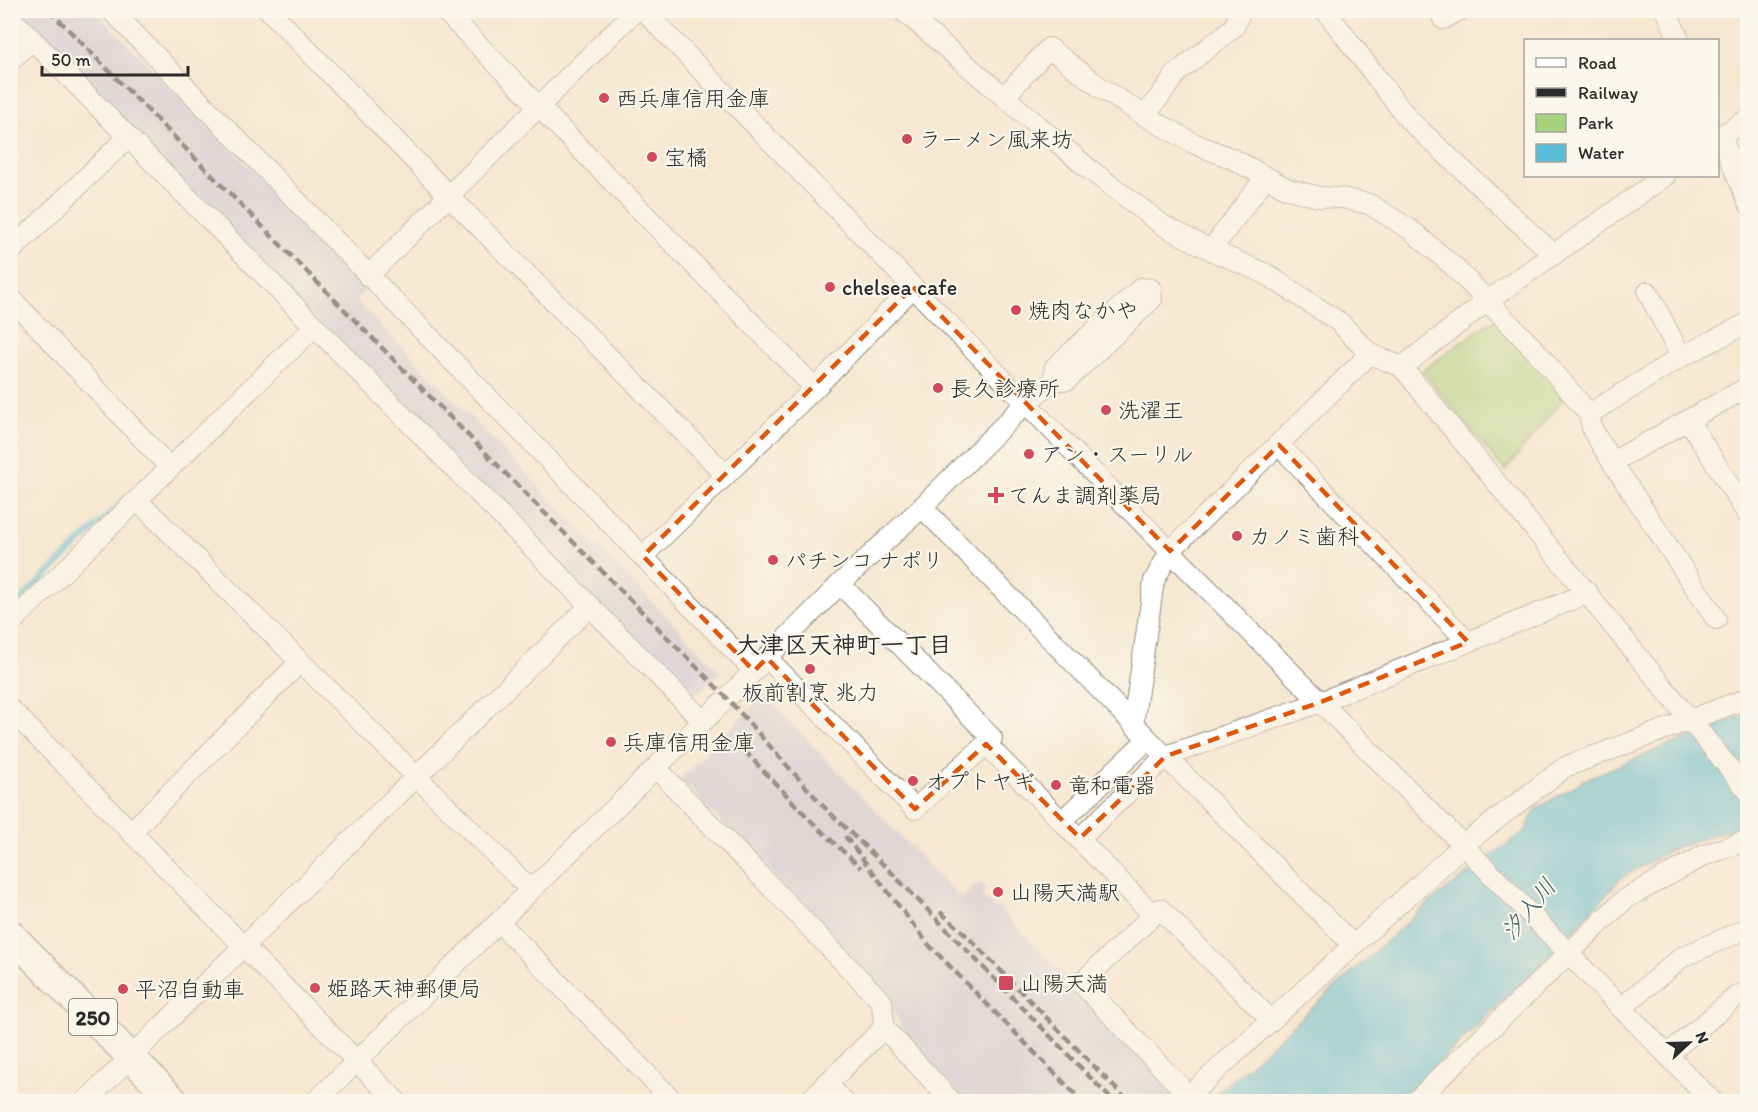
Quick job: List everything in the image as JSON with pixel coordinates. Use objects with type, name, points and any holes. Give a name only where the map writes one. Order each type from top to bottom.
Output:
[{"type":"highway","name":"250","points":[[10,934],[175,1101]]},
{"type":"street","points":[[111,10],[643,556],[915,808],[992,738],[840,584]]},
{"type":"street","points":[[269,10],[449,196],[726,475]]},
{"type":"street","points":[[444,10],[816,388]]},
{"type":"street","points":[[368,276],[636,10]]},
{"type":"street","points":[[643,10],[1170,551],[1713,1101]]},
{"type":"street","points":[[902,10],[1089,170],[1164,226],[1266,274],[1339,321],[1370,354],[1402,368],[1748,791]]},
{"type":"street","points":[[1325,10],[1409,120],[1553,254]]},
{"type":"street","points":[[1666,10],[1679,39]]},
{"type":"street","points":[[1145,116],[1178,72],[1234,27],[1239,11]]},
{"type":"street","points":[[10,18],[703,721]]},
{"type":"street","points":[[10,61],[32,40]]},
{"type":"street","points":[[1005,96],[1049,48],[1101,88],[1195,144],[1233,159],[1288,189],[1319,197],[1342,198],[1369,204],[1411,231],[1452,265],[1536,351],[1589,414],[1593,431],[1612,462],[1716,619]]},
{"type":"street","points":[[1748,119],[1719,134],[1748,203]]},
{"type":"street","points":[[10,252],[128,137]]},
{"type":"street","points":[[1211,250],[1265,177]]},
{"type":"street","points":[[1402,368],[1486,302],[1664,177]]},
{"type":"street","points":[[643,556],[816,388],[913,287]]},
{"type":"street","points":[[315,1101],[1027,402],[1054,380],[1067,380],[1152,299],[1151,289],[1141,288],[1055,368],[1054,380]]},
{"type":"street","points":[[1648,292],[1681,357]]},
{"type":"street","points":[[10,297],[170,468]]},
{"type":"street","points":[[1589,414],[1681,357],[1748,323]]},
{"type":"street","points":[[10,624],[315,326]]},
{"type":"street","points":[[1133,724],[1154,581],[1170,551],[1370,354]]},
{"type":"street","points":[[1612,462],[1748,387]]},
{"type":"street","points":[[1689,421],[1748,515]]},
{"type":"street","points":[[1279,445],[1468,642]]},
{"type":"street","points":[[137,500],[531,890]]},
{"type":"street","points":[[922,507],[1133,724],[1353,945]]},
{"type":"street","points":[[1080,838],[1166,756],[1321,702],[1588,593]]},
{"type":"street","points":[[85,1101],[590,606]]},
{"type":"street","points":[[131,832],[300,662]]},
{"type":"street","points":[[1270,1019],[1160,909],[1081,983],[1186,1099],[1270,1019],[1462,845],[1565,767],[1748,698]]},
{"type":"street","points":[[10,709],[397,1101]]},
{"type":"street","points":[[1062,821],[1148,739]]},
{"type":"street","points":[[986,744],[1153,915]]},
{"type":"street","points":[[656,768],[882,1002],[884,1028],[952,1101]]},
{"type":"street","points":[[1415,1101],[1625,899],[1705,855],[1748,840]]},
{"type":"street","points":[[499,922],[674,1101]]},
{"type":"street","points":[[1621,1008],[1682,957],[1748,928]]},
{"type":"street","points":[[1666,1055],[1737,996],[1748,992]]},
{"type":"street","points":[[807,1101],[884,1028]]},
{"type":"street","points":[[826,1083],[844,1101]]},
{"type":"highlighted area","points":[[913,287],[1170,551],[1279,445],[1468,642],[1321,702],[1166,756],[1080,838],[986,744],[915,809],[767,658],[754,671],[643,556]]},
{"type":"shaded area","points":[[13,11],[95,11],[368,287],[356,300],[721,672],[689,701]]},
{"type":"shaded area","points":[[764,695],[961,899],[980,882],[987,890],[981,895],[995,909],[998,907],[1178,1093],[1169,1102],[965,1101],[908,1039],[880,986],[680,779]]},
{"type":"green space","points":[[1499,318],[1566,395],[1505,471],[1422,371],[1484,326]]},
{"type":"water","name":"汐入川","points":[[1747,713],[1747,824],[1674,848],[1621,878],[1578,927],[1400,1101],[1208,1102],[1425,906],[1525,831],[1536,809],[1586,779]]},
{"type":"waterway","points":[[10,610],[129,495]]},
{"type":"railway","points":[[49,10],[727,698],[824,807],[889,870],[1114,1102]]},
{"type":"railway","points":[[735,741],[814,824],[861,868]]},
{"type":"railway","points":[[845,836],[929,945],[1083,1102]]},
{"type":"railway","points":[[940,912],[961,930],[1129,1102]]},
{"type":"place","name":"西兵庫信用金庫","points":[[604,98]]},
{"type":"place","name":"ラーメン風来坊","points":[[907,139]]},
{"type":"place","name":"宝橘","points":[[652,157]]},
{"type":"place","name":"chelsea cafe","points":[[830,287]]},
{"type":"place","name":"焼肉なかや","points":[[1016,310]]},
{"type":"place","name":"長久診療所","points":[[938,388]]},
{"type":"place","name":"洗濯王","points":[[1106,410]]},
{"type":"place","name":"アン・スーリル","points":[[1029,454]]},
{"type":"place","name":"てんま調剤薬局","points":[[996,495]]},
{"type":"place","name":"カノミ歯科","points":[[1237,536]]},
{"type":"place","name":"パチンコ ナポリ","points":[[773,560]]},
{"type":"place","name":"板前割烹 兆力","points":[[810,669]]},
{"type":"place","name":"兵庫信用金庫","points":[[611,742]]},
{"type":"place","name":"オプトヤギ","points":[[913,781]]},
{"type":"place","name":"竜和電器","points":[[1056,785]]},
{"type":"place","name":"山陽天満駅","points":[[998,892]]},
{"type":"place","name":"山陽天満","points":[[1006,983]]},
{"type":"place","name":"姫路天神郵便局","points":[[315,988]]},
{"type":"place","name":"平沼自動車","points":[[123,989]]},
{"type":"district","name":"大津区天神町一丁目","points":[[844,644]]}]
